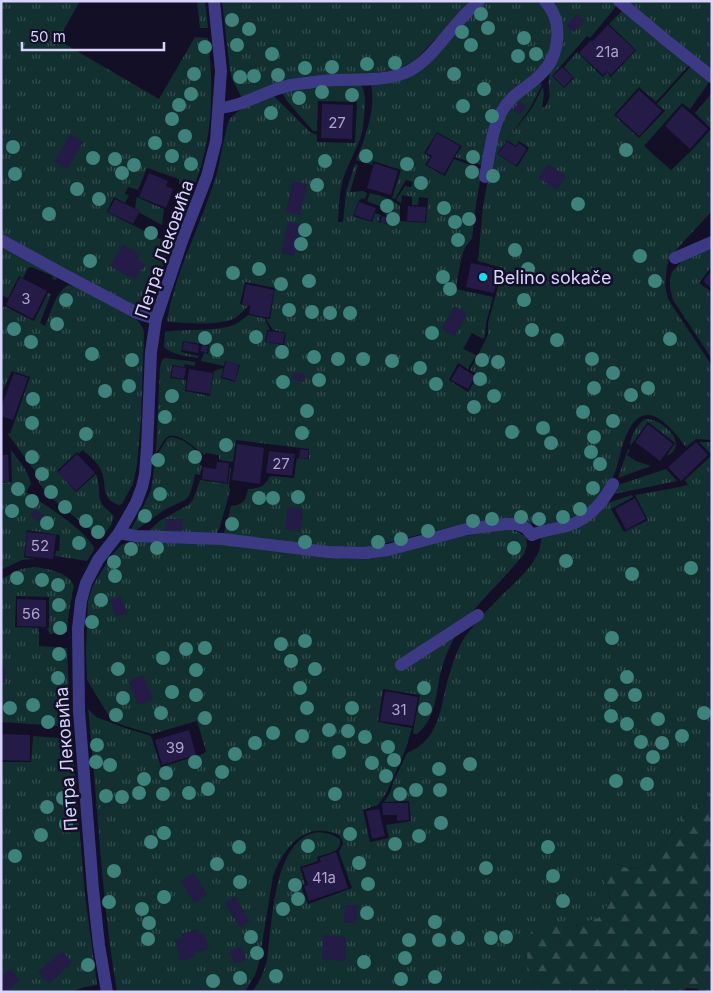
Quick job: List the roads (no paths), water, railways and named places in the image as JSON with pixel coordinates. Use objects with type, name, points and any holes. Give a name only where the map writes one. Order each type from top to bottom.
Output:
[{"type":"street","name":"Петра Лековића","points":[[107,992],[93,889],[79,711],[78,629],[81,601],[86,583],[98,560],[119,533],[136,503],[145,474],[151,352],[156,318],[182,241],[207,176],[216,141],[221,71],[214,1]]},
{"type":"street","points":[[219,108],[230,107],[264,93],[288,86],[332,80],[386,78],[409,71],[423,61],[479,1]]},
{"type":"street","points":[[485,177],[494,132],[500,113],[520,90],[541,75],[549,65],[554,54],[558,29],[554,14],[545,1]]},
{"type":"street","points":[[619,1],[712,77]]},
{"type":"street","points":[[1,240],[137,313],[156,318]]},
{"type":"street","points":[[675,258],[712,242]]},
{"type":"street","points":[[119,533],[136,536],[222,539],[328,552],[364,553],[388,550],[467,530],[506,524],[516,524],[526,528],[532,534],[568,526],[595,509],[613,484]]},
{"type":"street","points":[[401,665],[478,615]]},
{"type":"place","name":"Belino sokače","points":[[483,277]]}]
